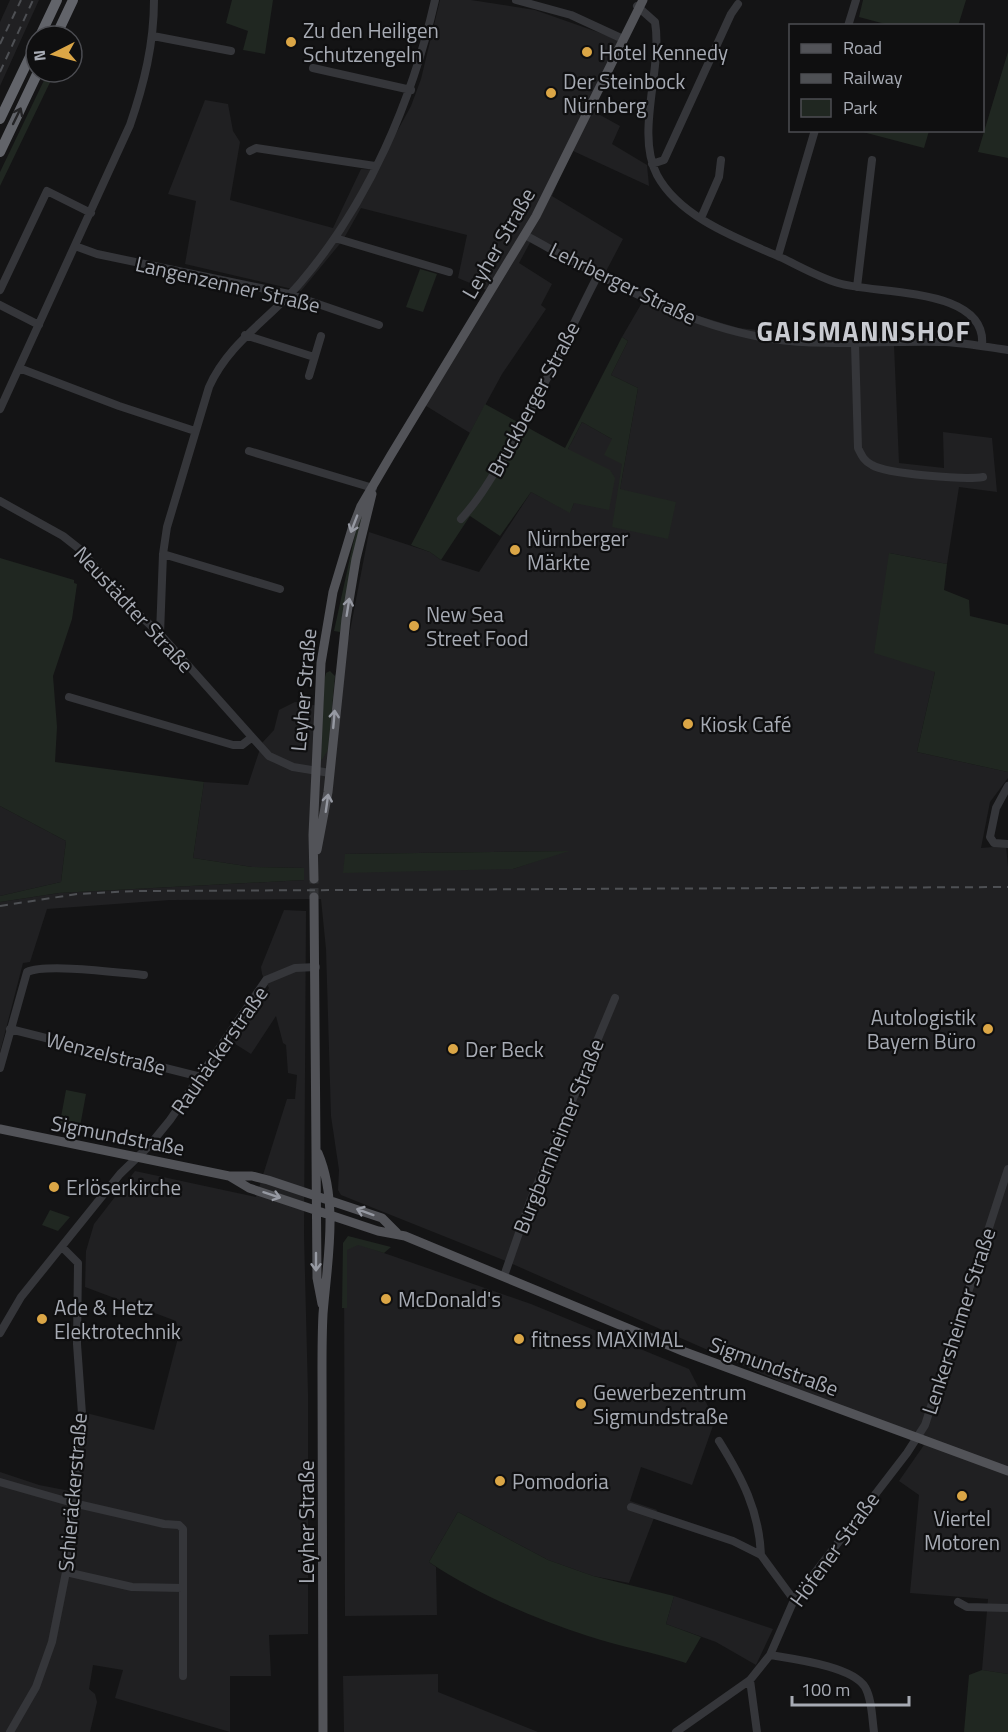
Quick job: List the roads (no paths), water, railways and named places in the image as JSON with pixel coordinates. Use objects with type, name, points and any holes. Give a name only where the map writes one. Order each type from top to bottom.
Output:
[{"type":"highway","points":[[46,24],[57,0]]},
{"type":"highway","points":[[62,24],[73,0]]},
{"type":"highway","points":[[0,119],[24,69]]},
{"type":"highway","points":[[0,152],[32,84]]},
{"type":"main road","name":"Leyher Straße","points":[[314,879],[312,835],[321,663],[330,606],[361,506],[525,235],[567,157],[624,39],[639,2]]},
{"type":"main road","name":"Leyher Straße","points":[[314,867],[330,773],[346,619],[358,549],[373,488]]},
{"type":"main road","name":"Leyher Straße","points":[[314,897],[318,1153],[317,1278],[323,1313]]},
{"type":"main road","name":"Sigmundstraße","points":[[0,1130],[230,1176],[252,1176],[382,1218],[397,1233]]},
{"type":"main road","name":"Leyher Straße","points":[[318,1153],[325,1169],[329,1277],[323,1313],[323,1732]]},
{"type":"main road","name":"Sigmundstraße","points":[[230,1176],[249,1188],[378,1231],[397,1233],[701,1359],[1008,1471]]},
{"type":"street","points":[[0,410],[130,124],[145,77],[153,36],[154,0]]},
{"type":"street","points":[[160,634],[163,554],[167,527],[195,430],[217,368],[245,335],[289,294],[335,238],[375,166],[411,90],[435,0]]},
{"type":"street","points":[[516,0],[572,15],[624,39]]},
{"type":"street","points":[[849,24],[856,0]]},
{"type":"street","points":[[639,2],[656,27],[649,144],[652,164],[664,186],[701,218],[735,239],[832,281],[857,287],[916,294],[956,306],[979,322],[982,331],[982,346]]},
{"type":"street","points":[[652,164],[664,160],[738,4]]},
{"type":"street","points":[[153,36],[231,51]]},
{"type":"street","points":[[313,68],[411,90]]},
{"type":"street","points":[[778,256],[814,132]]},
{"type":"street","points":[[249,150],[256,148],[375,166]]},
{"type":"street","points":[[857,287],[872,159]]},
{"type":"street","points":[[701,218],[719,177],[721,160]]},
{"type":"street","points":[[0,290],[47,191],[91,213]]},
{"type":"street","name":"Lehrberger Straße","points":[[525,235],[660,306],[717,326],[777,339],[855,344],[942,342],[1008,350]]},
{"type":"street","points":[[335,238],[449,272]]},
{"type":"street","name":"Langenzenner Straße","points":[[75,246],[97,254],[289,294],[379,325]]},
{"type":"street","name":"Bruckberger Straße","points":[[461,519],[472,508],[524,423],[598,275]]},
{"type":"street","points":[[0,304],[39,325]]},
{"type":"street","points":[[245,335],[314,357]]},
{"type":"street","points":[[309,376],[321,336]]},
{"type":"street","points":[[855,344],[858,448],[864,460],[874,467],[900,471],[970,479],[983,477]]},
{"type":"street","points":[[19,368],[119,406],[195,430]]},
{"type":"street","points":[[249,451],[373,488]]},
{"type":"street","name":"Neustädter Straße","points":[[0,501],[74,543],[120,597],[160,634],[251,738],[278,761],[330,773]]},
{"type":"street","points":[[163,554],[280,589]]},
{"type":"street","points":[[69,696],[232,745],[242,745],[251,738]]},
{"type":"street","points":[[1008,786],[996,808],[990,837],[994,843],[1008,844]]},
{"type":"street","name":"Rauhäckerstraße","points":[[0,1333],[21,1297],[136,1157],[158,1135],[201,1077],[266,980],[285,971],[316,967]]},
{"type":"street","points":[[0,1068],[25,976],[32,970],[144,975]]},
{"type":"street","name":"Burgbernheimer Straße","points":[[504,1276],[529,1204],[615,998]]},
{"type":"street","name":"Wenzelstraße","points":[[10,1029],[201,1077]]},
{"type":"street","name":"Lenkersheimer Straße","points":[[918,1437],[928,1417],[1008,1169]]},
{"type":"street","name":"Schieräckerstraße","points":[[10,1732],[36,1687],[49,1651],[66,1572],[82,1414],[76,1322],[78,1263],[62,1247]]},
{"type":"street","name":"Höfener Straße","points":[[676,1732],[750,1680],[770,1655],[794,1600],[918,1437]]},
{"type":"street","points":[[719,1441],[746,1488],[760,1528],[761,1555]]},
{"type":"street","points":[[0,1482],[73,1503],[164,1524],[179,1525],[183,1529],[183,1676]]},
{"type":"street","points":[[631,1507],[733,1541],[761,1555],[794,1600]]},
{"type":"street","points":[[66,1572],[132,1587],[183,1588]]},
{"type":"street","points":[[958,1602],[967,1607],[1008,1608]]},
{"type":"street","points":[[770,1655],[803,1660],[857,1678],[866,1688],[874,1732]]},
{"type":"street","points":[[750,1680],[757,1732]]},
{"type":"tunnel","points":[[314,879],[314,897]]},
{"type":"railway","points":[[0,44],[21,0]]},
{"type":"railway","points":[[0,72],[33,0]]},
{"type":"railway","points":[[0,906],[77,894],[136,891],[1008,887]]},
{"type":"place","name":"Zu den Heiligen Schutzengeln","points":[[291,42]]},
{"type":"place","name":"Hotel Kennedy","points":[[587,52]]},
{"type":"place","name":"Der Steinbock Nürnberg","points":[[551,93]]},
{"type":"place","name":"Nürnberger Märkte","points":[[515,550]]},
{"type":"place","name":"New Sea Street Food","points":[[414,626]]},
{"type":"place","name":"Kiosk Café","points":[[688,724]]},
{"type":"place","name":"Autologistik Bayern Büro","points":[[988,1029]]},
{"type":"place","name":"Der Beck","points":[[453,1049]]},
{"type":"place","name":"Erlöserkirche","points":[[54,1187]]},
{"type":"place","name":"McDonald's","points":[[386,1299]]},
{"type":"place","name":"Ade & Hetz Elektrotechnik","points":[[42,1319]]},
{"type":"place","name":"fitness MAXIMAL","points":[[519,1339]]},
{"type":"place","name":"Gewerbezentrum Sigmundstraße","points":[[581,1404]]},
{"type":"place","name":"Pomodoria","points":[[500,1481]]},
{"type":"place","name":"Viertel Motoren","points":[[962,1496]]},
{"type":"district","name":"GAISMANNSHOF","points":[[864,330]]}]
